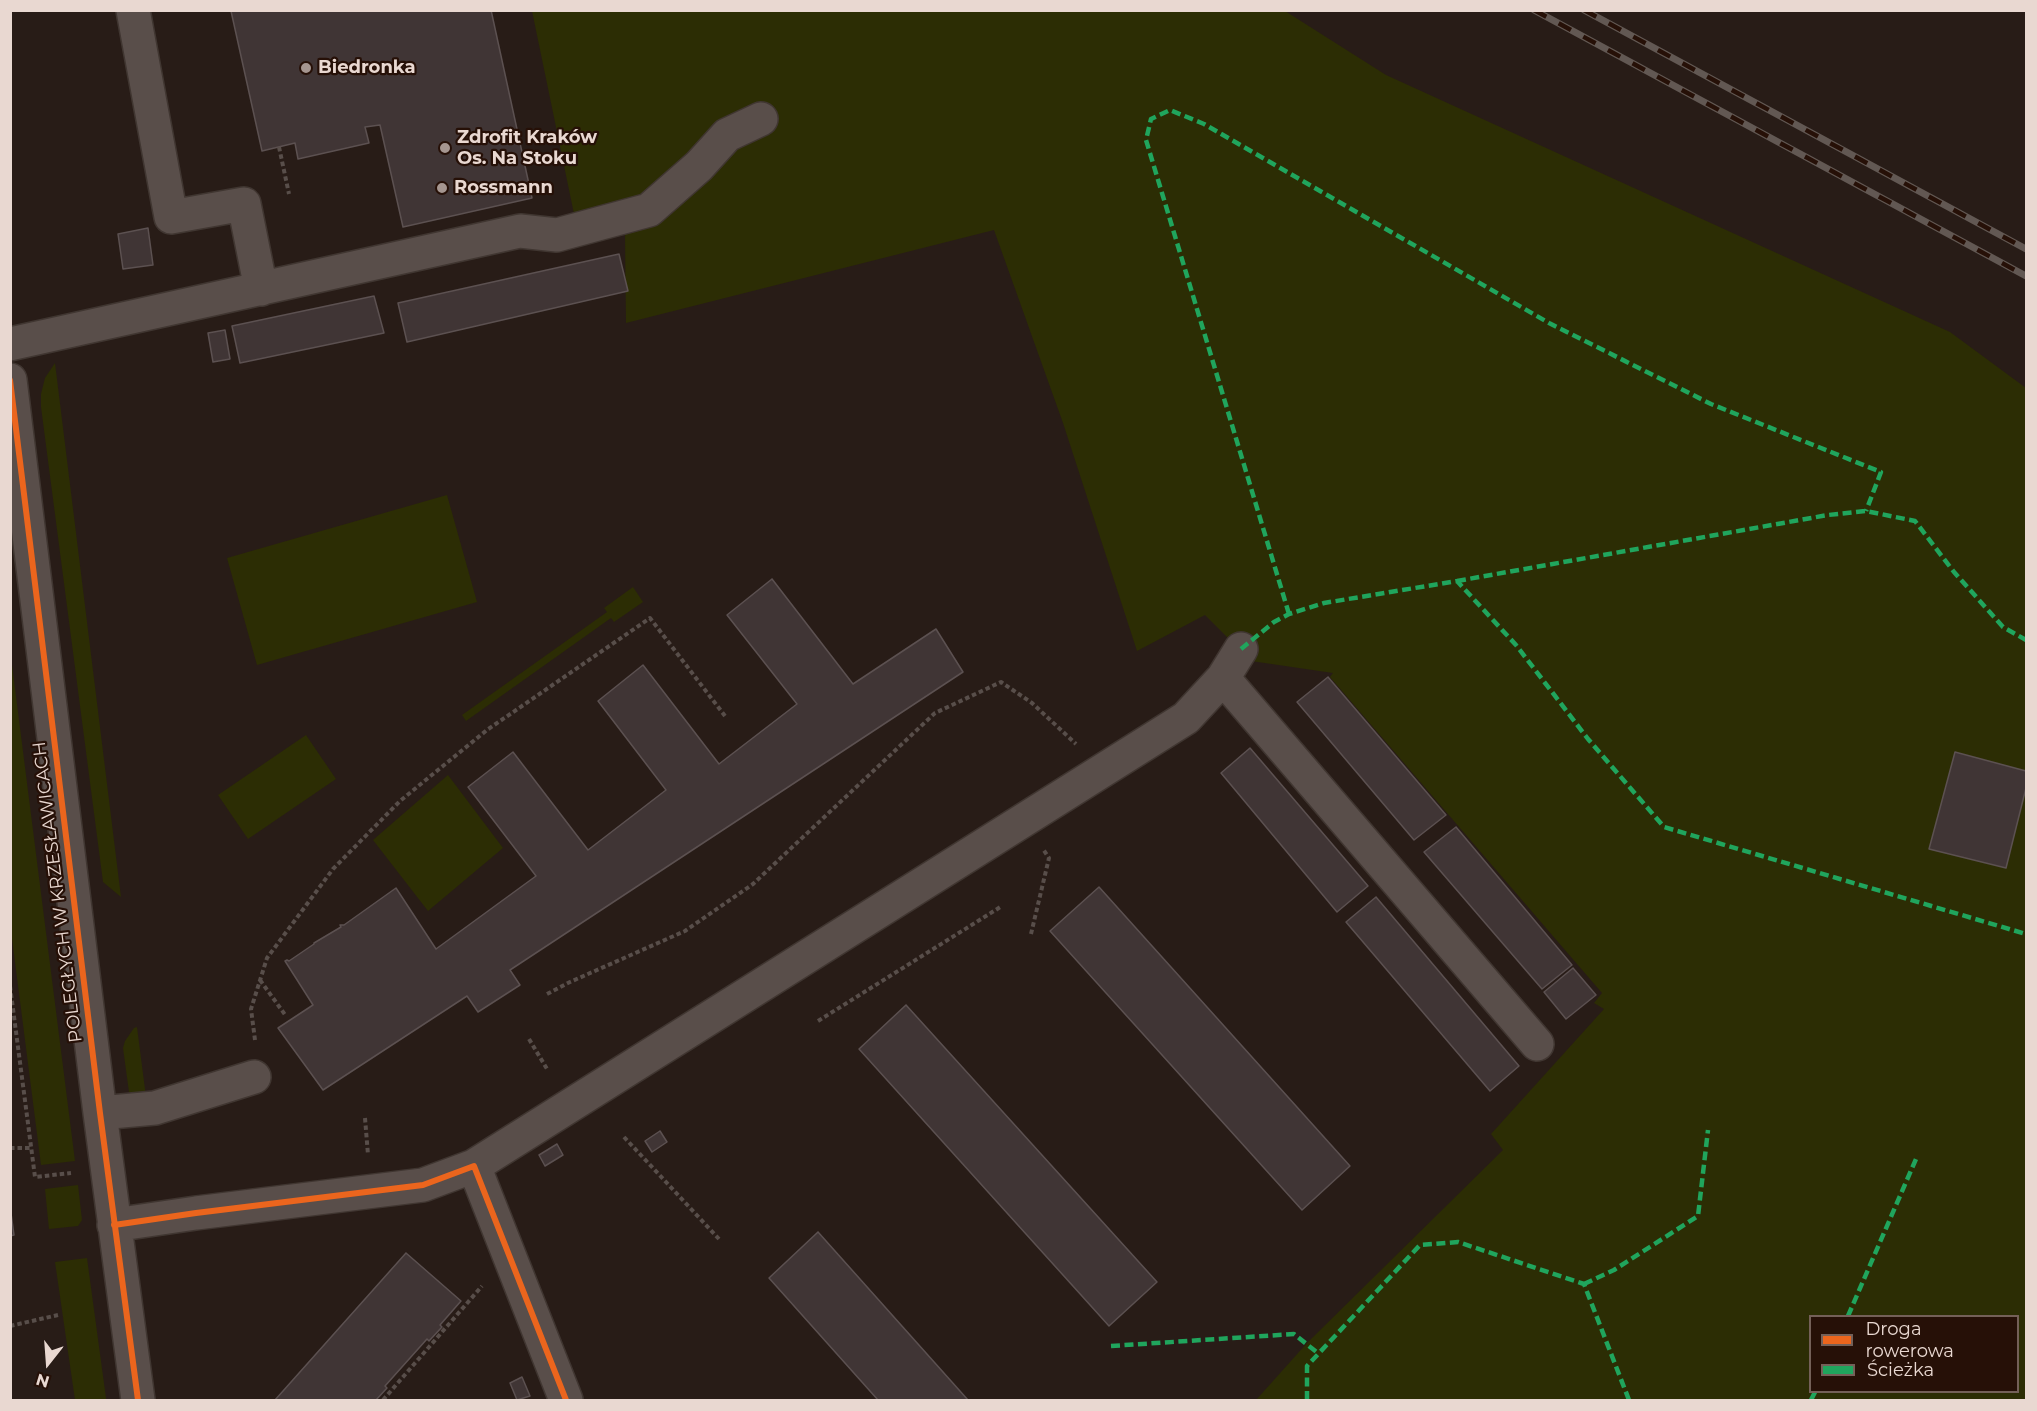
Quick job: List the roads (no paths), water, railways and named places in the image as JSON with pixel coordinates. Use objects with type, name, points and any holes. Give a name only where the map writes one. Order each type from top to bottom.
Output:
[{"type":"street","points":[[133,10],[171,217],[244,204],[261,289]]},
{"type":"street","points":[[10,344],[520,231],[557,235],[649,210],[699,166],[727,135],[761,119]]},
{"type":"street","name":"POLEGŁYCH W KRZESŁAWICACH","points":[[10,380],[114,1225],[138,1401]]},
{"type":"street","points":[[114,1225],[423,1185],[474,1166],[1186,718],[1223,678],[1241,649]]},
{"type":"street","points":[[1223,678],[1538,1044]]},
{"type":"street","points":[[100,1113],[155,1108],[254,1077]]},
{"type":"street","points":[[474,1166],[566,1401]]},
{"type":"railway","points":[[1534,10],[2026,276]]},
{"type":"railway","points":[[1584,10],[2026,249]]},
{"type":"place","name":"Biedronka","points":[[306,68]]},
{"type":"place","name":"Zdrofit Kraków Os. Na Stoku","points":[[445,148]]},
{"type":"place","name":"Rossmann","points":[[442,188]]}]
